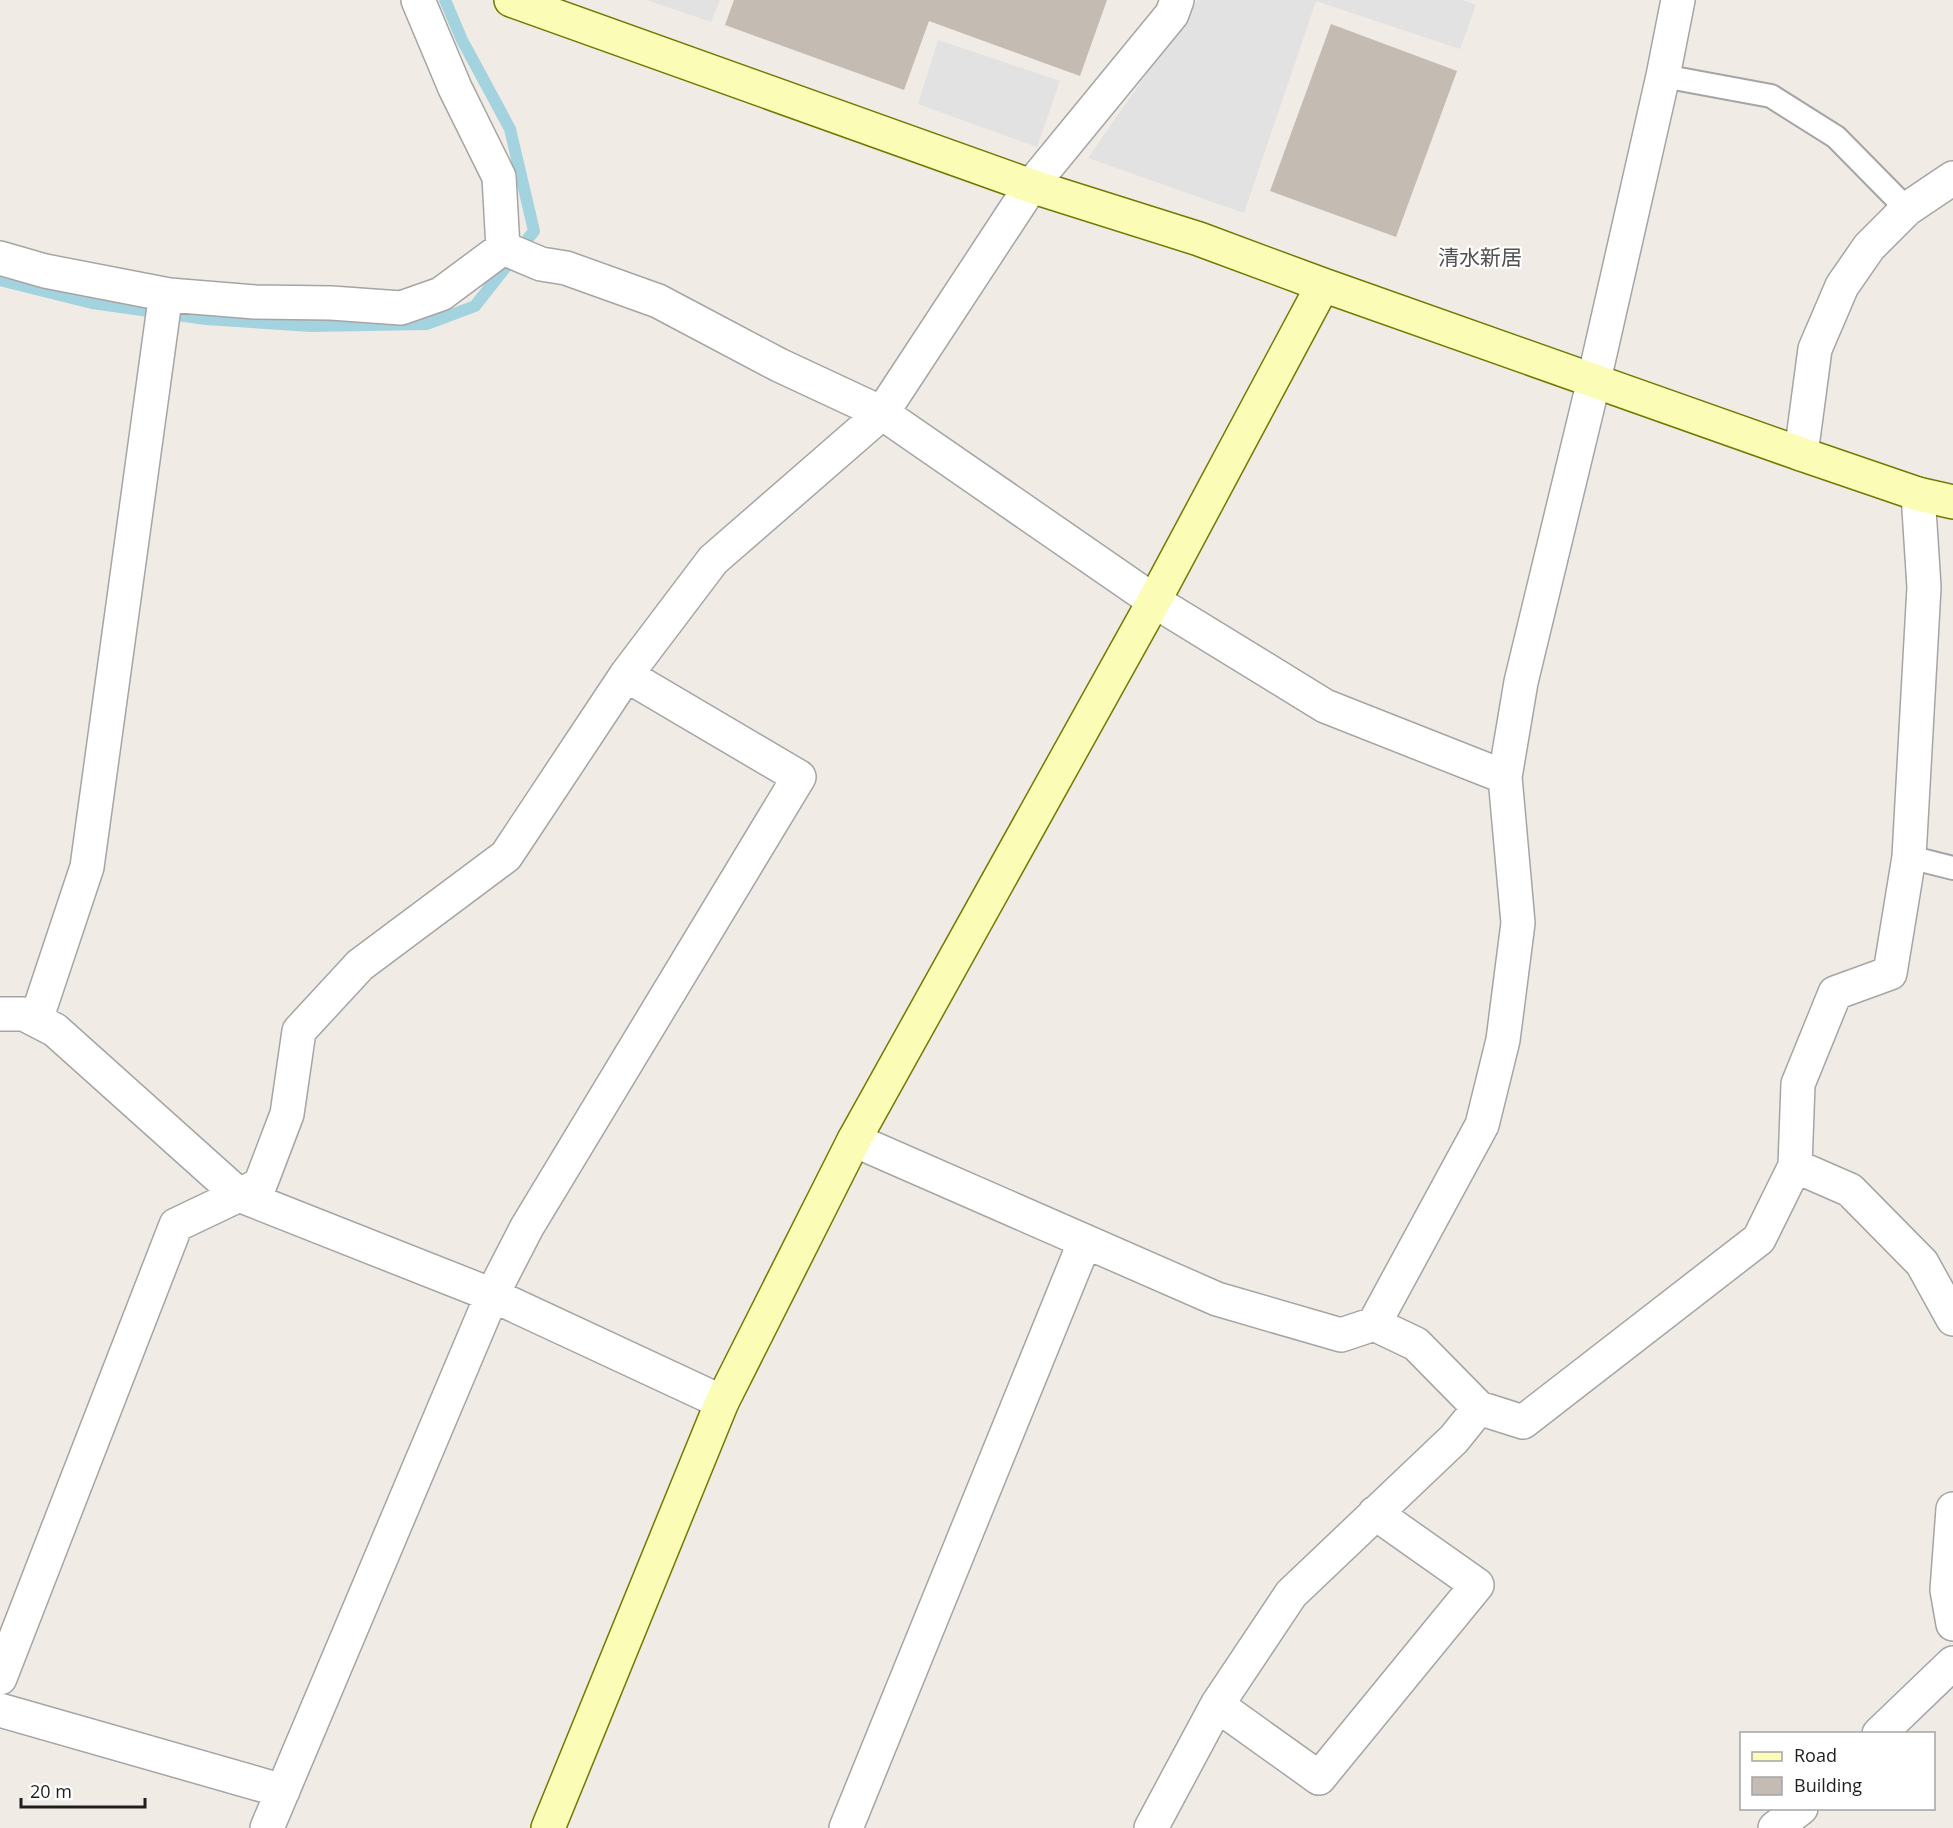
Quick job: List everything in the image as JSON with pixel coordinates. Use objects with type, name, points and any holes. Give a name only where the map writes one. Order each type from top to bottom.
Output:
[{"type":"street","points":[[418,0],[455,88],[499,177],[503,248]]},
{"type":"street","points":[[511,0],[1030,186],[1199,239],[1801,454],[1918,494],[1953,502]]},
{"type":"street","points":[[0,1677],[176,1225],[260,1185],[287,1114],[299,1031],[360,965],[506,856],[626,675],[713,560],[882,412],[1030,186],[1172,14],[1178,0]]},
{"type":"street","points":[[854,1140],[1217,1299],[1341,1335],[1374,1324],[1482,1125],[1503,1040],[1518,923],[1505,777],[1521,682],[1594,380],[1678,0]]},
{"type":"street","points":[[1801,454],[1815,349],[1842,286],[1869,247],[1907,209],[1953,178]]},
{"type":"street","points":[[503,248],[541,264],[566,268],[658,301],[779,365],[882,412],[1154,601],[1325,706],[1505,777]]},
{"type":"street","points":[[0,258],[166,301],[331,303],[401,308],[441,294],[503,248]]},
{"type":"street","points":[[548,1828],[722,1402],[854,1140],[1154,601],[1323,285]]},
{"type":"street","points":[[36,1020],[87,867],[166,301]]},
{"type":"street","points":[[1374,1324],[1416,1344],[1479,1408],[1523,1422],[1759,1239],[1795,1166],[1798,1084],[1836,993],[1890,973],[1909,857],[1924,587],[1918,494]]},
{"type":"street","points":[[267,1828],[492,1295],[527,1227],[799,777],[626,675]]},
{"type":"street","points":[[0,1014],[24,1014],[55,1030],[239,1195],[492,1295],[722,1402]]},
{"type":"street","points":[[1795,1166],[1850,1190],[1922,1263],[1953,1318]]},
{"type":"street","points":[[846,1828],[1085,1241]]},
{"type":"street","points":[[1151,1828],[1217,1705],[1291,1594],[1454,1439],[1479,1408]]},
{"type":"street","points":[[1953,1509],[1947,1590],[1953,1624]]},
{"type":"street","points":[[1217,1705],[1319,1778],[1477,1585],[1375,1513]]},
{"type":"street","points":[[1881,1732],[1953,1663]]},
{"type":"street","points":[[0,1710],[283,1791]]},
{"type":"street","points":[[1774,1828],[1800,1810]]},
{"type":"lane","points":[[1663,76],[1771,96],[1836,137],[1907,209]]},
{"type":"lane","points":[[1909,857],[1953,868]]},
{"type":"shaded area","points":[[647,0],[720,0],[711,22]]},
{"type":"shaded area","points":[[1198,0],[1463,0],[1476,5],[1460,49],[1316,1],[1244,213],[1088,158]]},
{"type":"shaded area","points":[[938,40],[1060,81],[1037,147],[918,104]]},
{"type":"building","points":[[734,0],[1107,0],[1080,76],[929,21],[904,90],[725,25]]},
{"type":"building","points":[[1331,24],[1457,71],[1396,237],[1270,191]]},
{"type":"waterway","points":[[0,280],[92,303],[206,319],[311,326],[427,324],[475,306],[534,231],[510,129],[462,40],[445,0]]},
{"type":"district","name":"清水新居","points":[[1480,257]]}]
